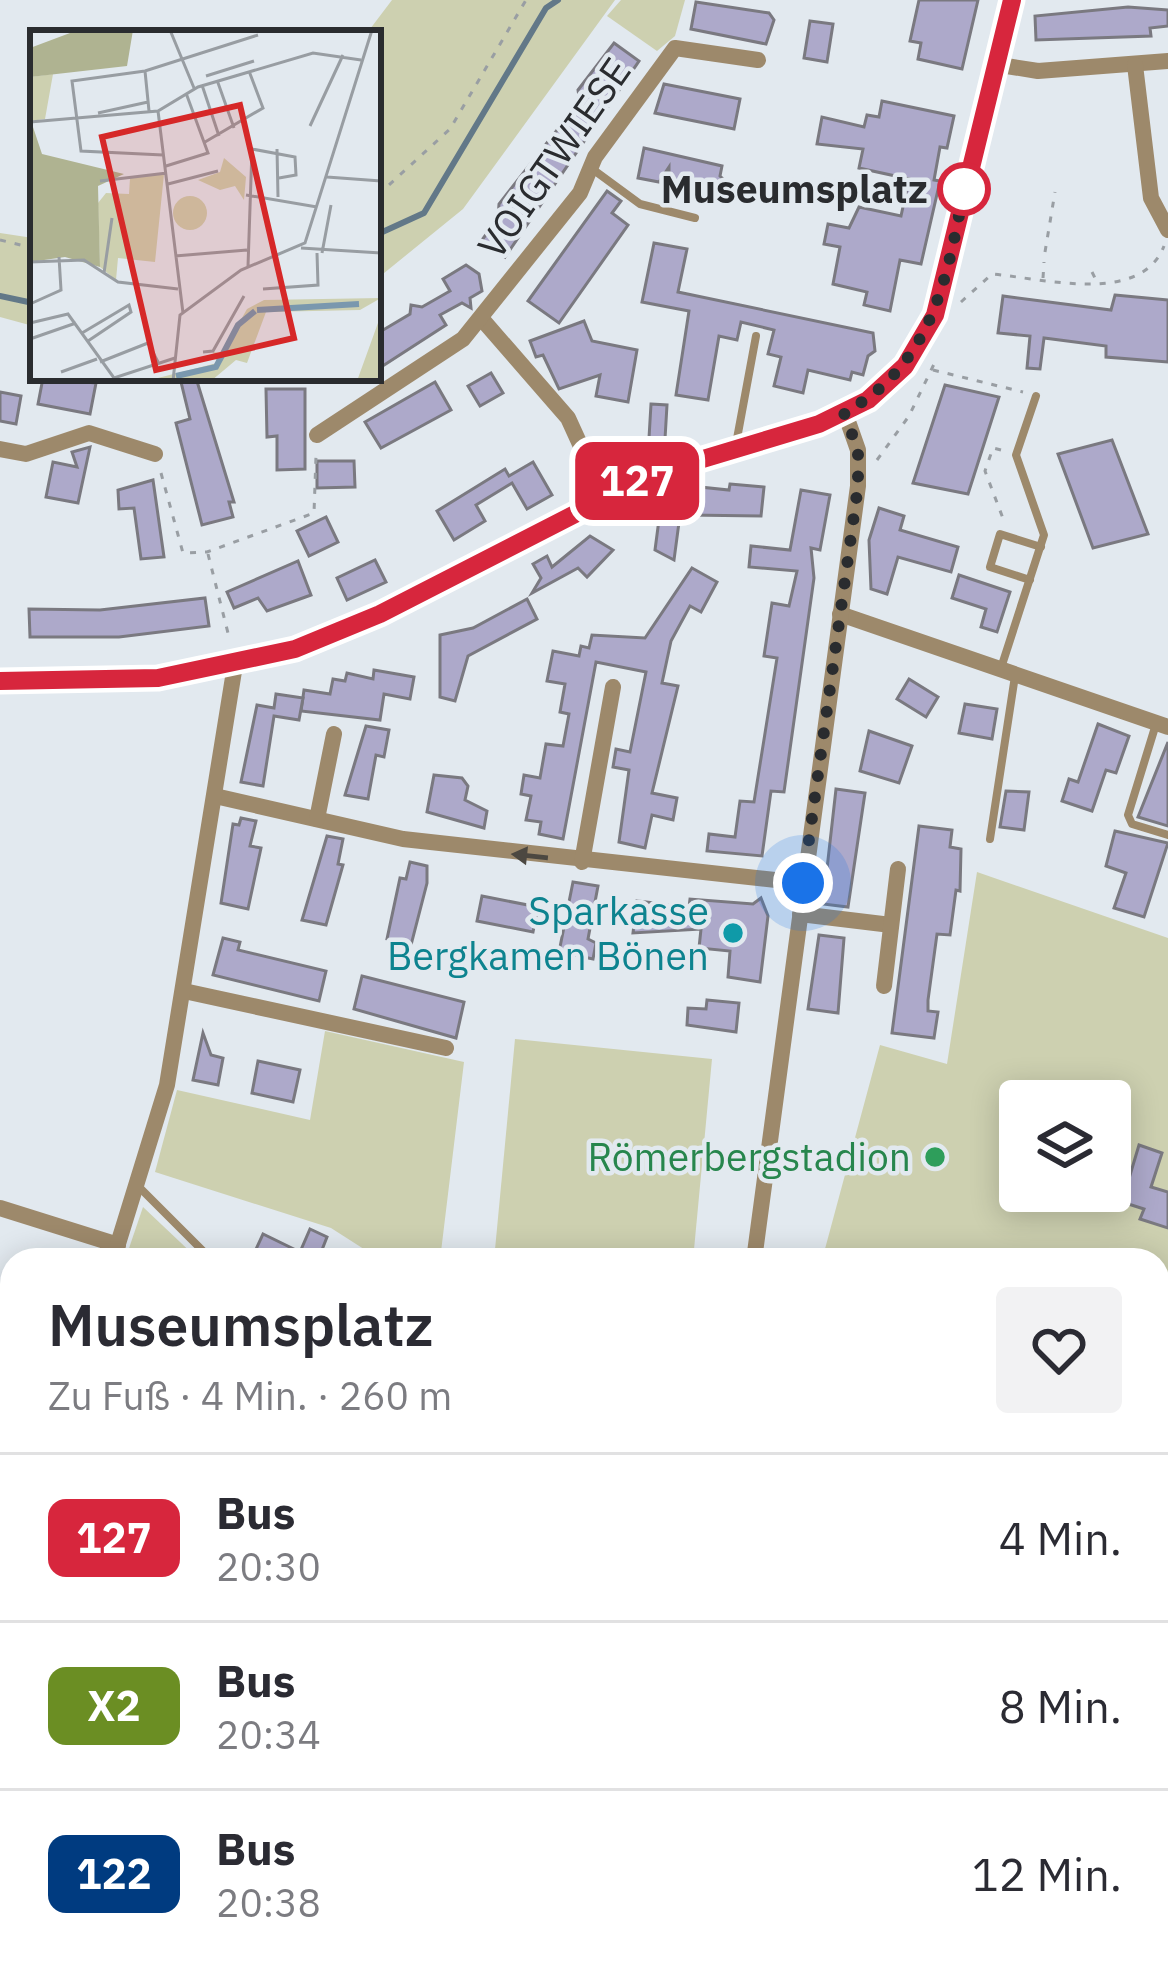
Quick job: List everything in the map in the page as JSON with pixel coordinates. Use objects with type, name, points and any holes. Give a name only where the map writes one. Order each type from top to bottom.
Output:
[{"type":"main road","points":[[0,681],[158,678],[295,649],[380,614],[604,497],[736,446],[844,413],[887,386],[905,366],[935,315],[1012,0]]},
{"type":"street","name":"VOIGTWIESE","points":[[316,435],[463,339],[580,193],[590,167],[675,48],[758,60]]},
{"type":"street","points":[[994,64],[1038,70],[1168,61]]},
{"type":"street","points":[[1136,65],[1151,198],[1168,232]]},
{"type":"street","name":"VOIGTWIESE","points":[[482,318],[568,418],[604,497]]},
{"type":"street","points":[[756,1248],[860,468],[844,413]]},
{"type":"street","points":[[0,449],[26,454],[89,433],[155,454]]},
{"type":"street","points":[[840,614],[1162,725]]},
{"type":"street","points":[[118,1248],[167,1085],[235,665]]},
{"type":"street","points":[[581,862],[613,687]]},
{"type":"street","points":[[317,819],[334,734]]},
{"type":"street","points":[[214,796],[403,839],[803,883]]},
{"type":"street","points":[[884,986],[898,868]]},
{"type":"street","points":[[800,914],[891,925]]},
{"type":"street","points":[[184,991],[446,1048]]},
{"type":"street","points":[[0,1208],[103,1248]]},
{"type":"lane","points":[[590,167],[640,204],[694,218]]},
{"type":"lane","points":[[736,446],[756,336]]},
{"type":"lane","points":[[990,839],[1008,672],[1041,548],[1042,526],[1016,455],[1036,396]]},
{"type":"lane","points":[[1030,580],[989,567],[1000,534],[1041,548]]},
{"type":"lane","points":[[1162,725],[1129,820],[1168,835]]},
{"type":"lane","points":[[139,1187],[200,1248]]},
{"type":"path","points":[[381,192],[450,129],[526,0]]},
{"type":"path","points":[[1046,252],[1055,192]]},
{"type":"path","points":[[956,307],[992,274],[1097,284],[1140,274],[1159,259],[1168,232]]},
{"type":"path","points":[[0,240],[30,247]]},
{"type":"path","points":[[1043,278],[1044,262]]},
{"type":"path","points":[[1092,272],[1097,284]]},
{"type":"path","points":[[860,468],[876,462],[909,416],[938,356]]},
{"type":"path","points":[[932,370],[1036,396]]},
{"type":"path","points":[[155,454],[184,553],[208,552],[314,513],[316,435]]},
{"type":"path","points":[[1005,521],[986,471],[993,448],[1016,455]]},
{"type":"path","points":[[208,552],[235,665]]},
{"type":"green space","points":[[392,0],[615,0],[463,209],[381,276],[381,30],[369,30]]},
{"type":"green space","points":[[621,0],[685,0],[675,36],[657,51],[607,16]]},
{"type":"green space","points":[[0,233],[30,238],[30,325],[0,317]]},
{"type":"green space","points":[[977,872],[1168,938],[1168,1248],[825,1248],[880,1045],[947,1064]]},
{"type":"green space","points":[[325,1031],[464,1062],[441,1248],[362,1248],[331,1228],[155,1172],[177,1090],[310,1120]]},
{"type":"green space","points":[[515,1039],[712,1059],[694,1248],[495,1248]]},
{"type":"green space","points":[[143,1207],[186,1248],[129,1248]]},
{"type":"building","points":[[919,0],[978,0],[962,69],[918,59],[921,43],[910,41]]},
{"type":"building","points":[[696,2],[769,13],[774,20],[766,44],[691,29]]},
{"type":"building","points":[[1128,7],[1168,10],[1168,26],[1150,28],[1151,36],[1036,40],[1035,16]]},
{"type":"building","points":[[810,21],[833,24],[827,62],[804,58]]},
{"type":"building","points":[[614,43],[639,61],[505,257],[482,240],[498,218],[499,204],[572,111],[582,117],[578,90]]},
{"type":"building","points":[[664,84],[740,99],[734,129],[655,113]]},
{"type":"building","points":[[882,101],[954,116],[947,148],[940,147],[934,180],[940,181],[921,264],[900,260],[890,311],[864,305],[867,292],[833,284],[840,247],[824,244],[828,224],[849,228],[859,207],[901,216],[909,179],[859,168],[863,149],[817,144],[822,117],[864,127],[867,115],[879,117]]},
{"type":"building","points":[[644,148],[722,166],[720,176],[727,183],[718,186],[716,196],[669,186],[669,167],[659,182],[638,178]]},
{"type":"building","points":[[607,191],[621,201],[612,213],[628,225],[559,323],[528,301]]},
{"type":"building","points":[[654,243],[687,249],[678,292],[873,333],[875,351],[868,356],[863,375],[852,372],[850,380],[808,370],[803,393],[774,386],[781,357],[768,354],[774,330],[741,322],[737,340],[719,336],[708,400],[676,395],[689,311],[642,302]]},
{"type":"building","points":[[466,265],[479,274],[482,291],[470,298],[471,308],[462,303],[440,315],[446,325],[381,367],[381,331],[410,314],[411,305],[422,307],[450,291],[443,279]]},
{"type":"building","points":[[1115,295],[1168,300],[1168,362],[1106,357],[1106,346],[1044,338],[1040,369],[1027,368],[1030,336],[998,333],[1003,296],[1111,310]]},
{"type":"building","points":[[584,321],[592,341],[637,350],[628,402],[596,396],[600,375],[559,389],[543,355],[536,357],[530,341]]},
{"type":"building","points":[[491,373],[503,393],[480,406],[468,386]]},
{"type":"building","points":[[42,381],[96,383],[90,414],[38,404]]},
{"type":"building","points":[[197,381],[234,502],[229,502],[233,517],[202,525],[176,423],[190,419],[181,382]]},
{"type":"building","points":[[435,382],[451,410],[381,448],[365,422]]},
{"type":"building","points":[[945,385],[999,397],[968,494],[913,483]]},
{"type":"building","points":[[266,389],[305,389],[305,469],[277,470],[277,436],[267,437]]},
{"type":"building","points":[[0,392],[21,396],[16,424],[0,421]]},
{"type":"building","points":[[651,404],[667,405],[665,439],[649,438]]},
{"type":"building","points":[[1112,440],[1148,534],[1093,548],[1058,454]]},
{"type":"building","points":[[90,447],[78,503],[46,497],[53,462],[77,467],[72,452]]},
{"type":"building","points":[[317,461],[354,461],[355,487],[317,488]]},
{"type":"building","points":[[533,462],[552,495],[527,509],[512,483],[476,505],[485,521],[454,540],[437,511],[505,469],[509,476]]},
{"type":"building","points":[[153,480],[164,557],[141,559],[134,508],[119,509],[118,490]]},
{"type":"building","points":[[730,484],[764,487],[761,516],[687,515],[690,486],[729,490]]},
{"type":"building","points":[[801,490],[830,495],[820,550],[811,548],[814,578],[784,792],[771,791],[762,856],[707,851],[709,834],[735,837],[740,801],[754,802],[777,658],[764,656],[772,603],[789,606],[797,571],[749,567],[751,546],[790,550]]},
{"type":"building","points":[[879,508],[904,516],[900,530],[958,547],[951,572],[898,557],[887,594],[871,589],[869,540]]},
{"type":"building","points":[[660,512],[680,515],[674,560],[655,550]]},
{"type":"building","points":[[326,517],[338,542],[309,556],[297,531]]},
{"type":"building","points":[[590,536],[613,550],[587,577],[578,568],[532,593],[541,578],[533,564],[547,556],[552,567]]},
{"type":"building","points":[[375,560],[386,582],[347,600],[337,578]]},
{"type":"building","points":[[298,561],[311,595],[267,611],[258,598],[234,608],[227,592]]},
{"type":"building","points":[[692,568],[717,582],[701,612],[690,606],[671,641],[662,683],[678,686],[652,793],[677,798],[673,820],[652,815],[645,848],[619,842],[629,770],[613,767],[616,749],[630,752],[646,672],[596,662],[563,839],[539,834],[541,822],[526,820],[531,796],[521,794],[524,775],[540,778],[546,744],[563,746],[569,714],[560,712],[565,684],[547,681],[553,651],[579,656],[581,646],[589,648],[592,635],[645,638]]},
{"type":"building","points":[[959,575],[1010,592],[997,632],[981,627],[986,609],[952,598]]},
{"type":"building","points":[[205,598],[209,626],[119,637],[30,637],[29,609],[100,610]]},
{"type":"building","points":[[527,599],[537,619],[468,656],[455,701],[440,697],[440,635],[473,628]]},
{"type":"building","points":[[374,670],[414,677],[410,699],[384,694],[380,720],[301,711],[304,690],[330,694],[333,679],[345,681],[347,673],[373,679]]},
{"type":"building","points":[[909,679],[938,697],[926,717],[897,699]]},
{"type":"building","points":[[276,694],[303,698],[299,720],[274,716],[263,786],[241,782],[257,705],[274,708]]},
{"type":"building","points":[[965,704],[997,709],[992,739],[959,733]]},
{"type":"building","points":[[1098,724],[1129,736],[1116,773],[1106,770],[1092,811],[1062,801],[1069,779],[1078,782]]},
{"type":"building","points":[[366,726],[389,730],[384,757],[376,755],[368,799],[345,795]]},
{"type":"building","points":[[869,731],[912,746],[899,783],[860,771]]},
{"type":"building","points":[[1168,742],[1168,826],[1138,817]]},
{"type":"building","points":[[434,775],[462,778],[468,786],[465,800],[487,811],[484,828],[427,812]]},
{"type":"building","points":[[836,789],[865,793],[848,907],[823,904]]},
{"type":"building","points":[[1006,791],[1029,792],[1024,830],[1000,827]]},
{"type":"building","points":[[241,818],[256,821],[250,846],[261,848],[248,909],[221,903],[233,824],[239,825]]},
{"type":"building","points":[[919,826],[952,830],[950,847],[961,849],[960,891],[956,890],[950,935],[937,934],[928,1000],[928,1011],[938,1012],[934,1038],[892,1033]]},
{"type":"building","points":[[1115,831],[1168,843],[1144,917],[1114,908],[1126,873],[1106,866]]},
{"type":"building","points":[[327,836],[343,839],[338,864],[343,865],[326,925],[302,920]]},
{"type":"building","points":[[410,862],[427,866],[411,945],[387,939],[400,878],[406,879]]},
{"type":"building","points":[[573,882],[598,886],[588,939],[596,943],[593,959],[559,952]]},
{"type":"building","points":[[482,896],[538,907],[533,932],[477,921]]},
{"type":"building","name":"Sparkasse Bergkamen Bönen","points":[[761,898],[768,916],[760,982],[728,977],[730,951],[699,948],[701,929],[633,933],[637,901],[689,907],[690,899],[753,904]]},
{"type":"building","points":[[819,935],[844,938],[838,1013],[808,1009]]},
{"type":"building","points":[[223,938],[240,942],[238,950],[326,971],[319,1001],[213,975]]},
{"type":"building","points":[[362,976],[464,1002],[456,1038],[354,1009]]},
{"type":"building","points":[[707,1000],[739,1003],[736,1032],[687,1025],[688,1008],[706,1009]]},
{"type":"building","points":[[203,1033],[211,1055],[223,1058],[218,1085],[193,1080]]},
{"type":"building","points":[[258,1061],[300,1070],[293,1102],[252,1093]]},
{"type":"building","points":[[1139,1145],[1162,1153],[1151,1187],[1168,1192],[1168,1228],[1140,1219],[1144,1209],[1131,1205],[1131,1172]]},
{"type":"building","points":[[310,1229],[327,1237],[323,1248],[302,1248]]},
{"type":"building","points":[[263,1234],[292,1248],[257,1248]]},
{"type":"waterway","points":[[381,233],[424,213],[546,8],[558,0]]},
{"type":"waterway","points":[[0,296],[30,302]]},
{"type":"bus line","name":"127","points":[[0,681],[158,678],[295,649],[380,614],[653,474],[700,456],[819,424],[868,400],[918,350],[935,315],[1012,0]]},
{"type":"place","name":"Museumsplatz","points":[[964,189]]},
{"type":"place","name":"Sparkasse Bergkamen Bönen","points":[[733,933]]},
{"type":"place","name":"Römerbergstadion","points":[[935,1157]]},
{"type":"route","points":[[803,883],[860,468],[844,413],[887,386],[918,350],[943,289],[964,189]]}]
